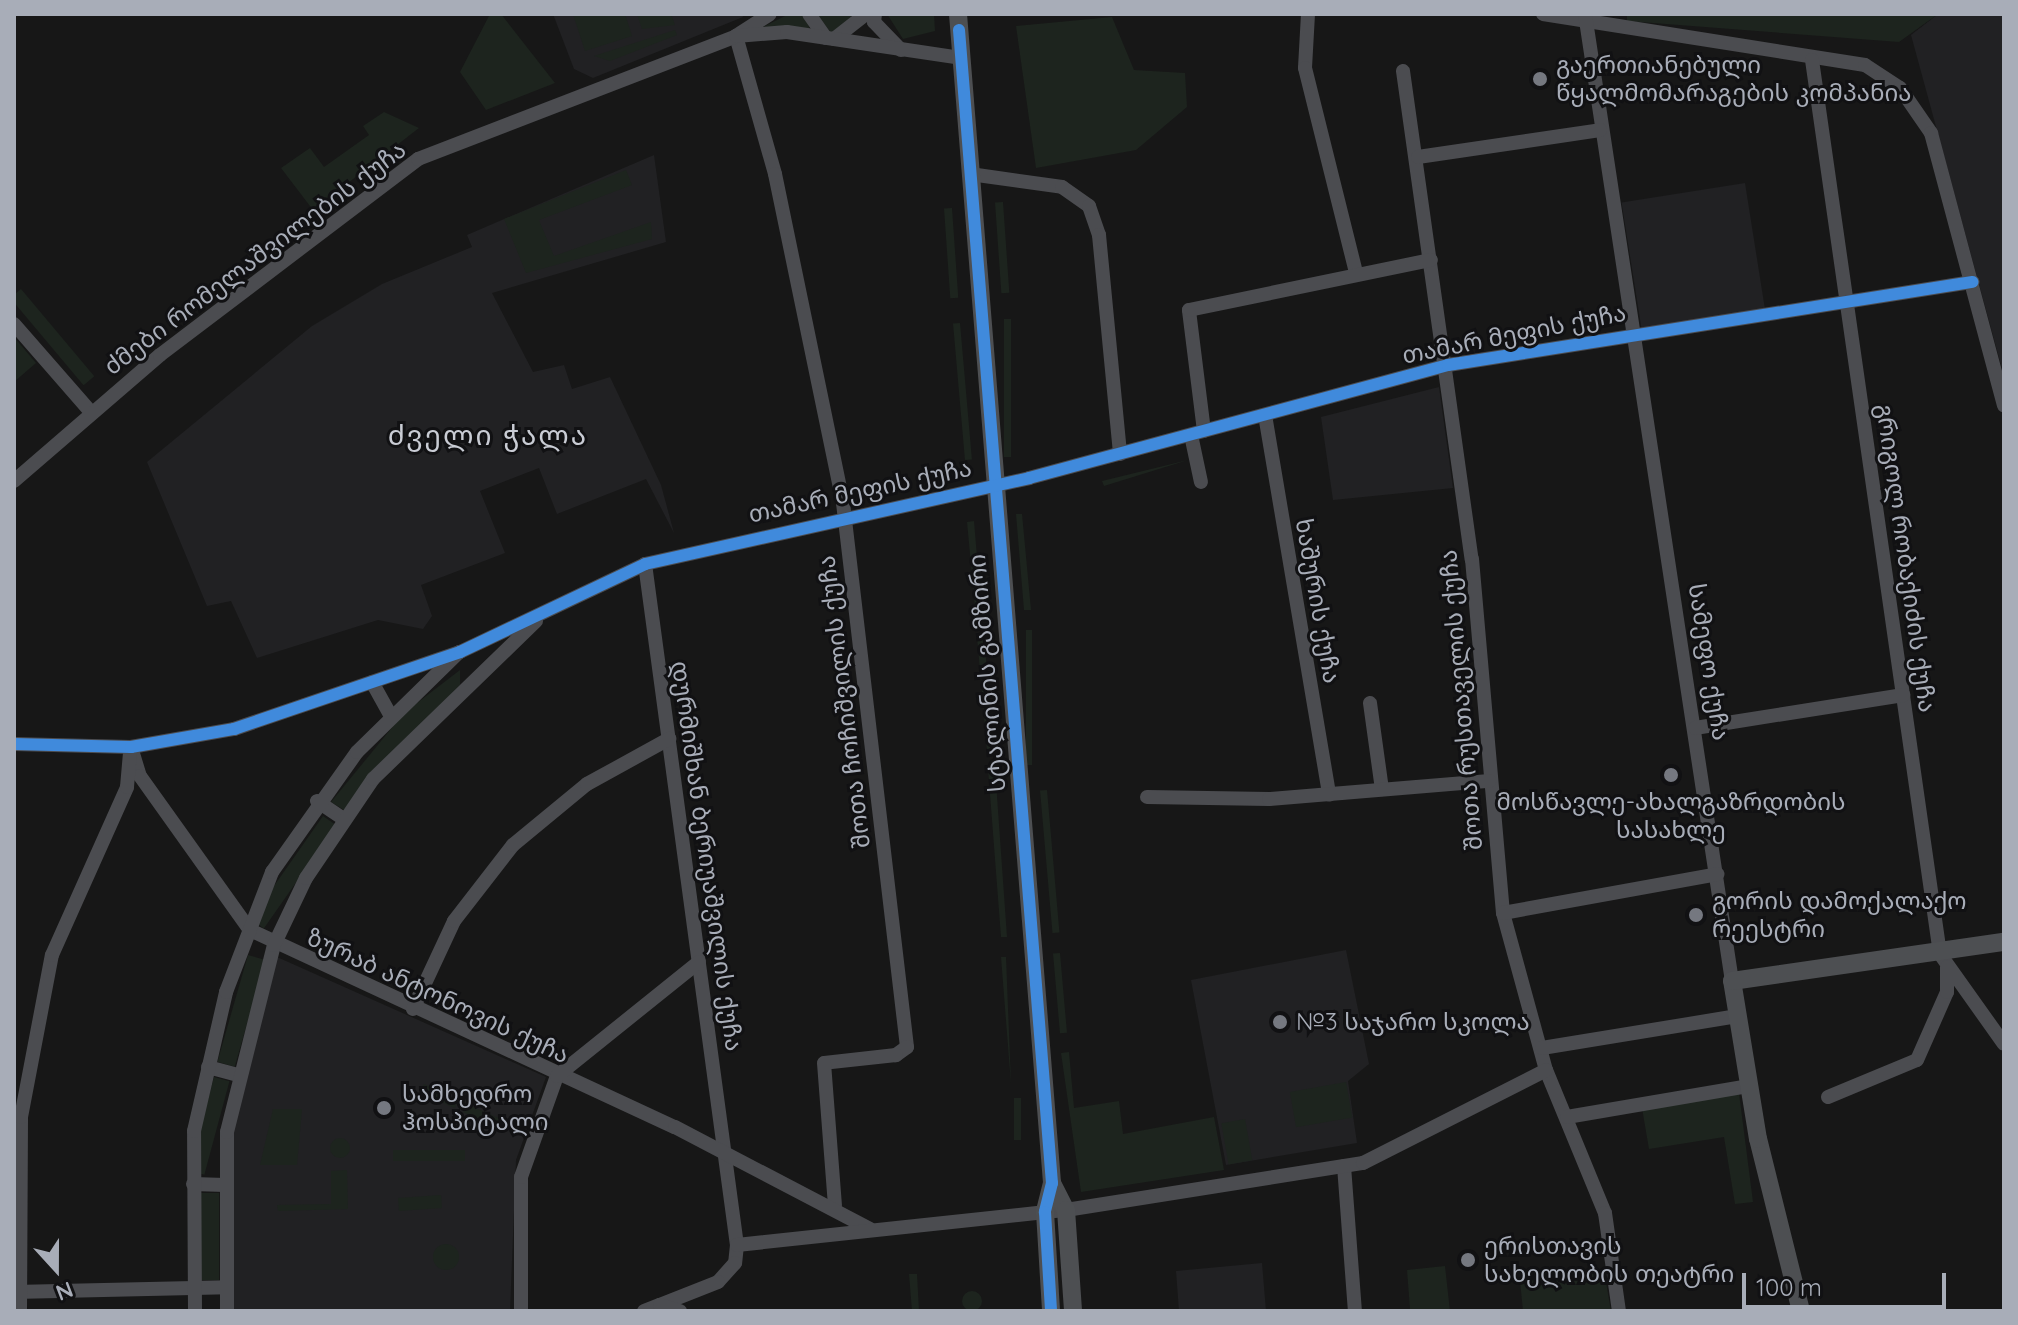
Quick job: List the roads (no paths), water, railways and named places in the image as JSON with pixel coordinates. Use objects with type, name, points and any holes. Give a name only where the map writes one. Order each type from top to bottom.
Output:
[{"type":"main road","name":"სტალინის გამზირი","points":[[958,22],[993,485],[1052,1183],[1045,1212],[1051,1311]]},
{"type":"main road","points":[[1732,981],[1943,960],[2004,942]]},
{"type":"main road","name":"სამეფო ქუჩა","points":[[1732,981],[1749,1086],[1801,1311]]},
{"type":"main road","name":"სტალინის გამზირი","points":[[1052,1183],[1066,1210],[1073,1311]]},
{"type":"street","points":[[736,36],[770,14]]},
{"type":"street","points":[[809,14],[830,39],[866,17],[904,53]]},
{"type":"street","points":[[1308,14],[1305,68],[1356,273]]},
{"type":"street","points":[[1543,14],[1586,16],[1812,60],[1865,65],[1900,88],[1931,133],[2004,405]]},
{"type":"street","name":"სამეფო ქუჩა","points":[[1586,16],[1600,130],[1732,981]]},
{"type":"street","name":"ძმები რომელაშვილების ქუჩა","points":[[14,481],[90,411],[412,162],[736,36],[830,39],[904,53],[962,58]]},
{"type":"street","name":"შოთა ჩოჩიშვილის ქუჩა","points":[[736,36],[786,221],[844,518],[907,1047],[896,1055],[824,1063],[835,1206]]},
{"type":"street","name":"გრიგოლ რობაქიძის ქუჩა","points":[[1812,60],[1943,960],[2001,1040]]},
{"type":"street","name":"შოთა რუსთაველის ქუჩა","points":[[1403,71],[1448,365],[1503,913],[1546,1070],[1605,1213],[1619,1311]]},
{"type":"street","points":[[1418,157],[1600,130]]},
{"type":"street","points":[[970,174],[1062,187],[1089,206],[1099,235],[1120,454]]},
{"type":"street","points":[[1201,482],[1189,310],[1356,273],[1431,260]]},
{"type":"street","name":"თამარ მეფის ქუჩა","points":[[14,744],[131,747],[234,729],[460,652],[645,564],[1120,454],[1448,365],[1972,282]]},
{"type":"street","points":[[14,324],[90,411]]},
{"type":"street","name":"ხაშურის ქუჩა","points":[[1265,415],[1329,795]]},
{"type":"street","name":"დურმიშხან ბერიუაშვილის ქუჩა","points":[[645,564],[725,1154]]},
{"type":"street","points":[[227,1311],[225,1185],[238,1075],[274,945],[342,818],[473,676],[551,608]]},
{"type":"street","points":[[195,1311],[194,1131],[208,1067],[250,930],[272,872],[317,801],[390,715],[460,652],[473,676]]},
{"type":"street","points":[[372,682],[390,715]]},
{"type":"street","points":[[1695,728],[1903,695]]},
{"type":"street","points":[[1370,703],[1382,789]]},
{"type":"street","points":[[413,1009],[454,921],[513,845],[587,784],[669,739]]},
{"type":"street","points":[[20,1311],[17,1292],[21,1117],[52,955],[127,787],[131,747]]},
{"type":"street","name":"ზურაბ ანტონოვის ქუჩა","points":[[131,747],[140,776],[250,930],[274,945],[835,1206],[870,1229]]},
{"type":"street","points":[[1147,797],[1329,795],[1489,781]]},
{"type":"street","points":[[317,801],[342,818]]},
{"type":"street","points":[[1503,913],[1717,874]]},
{"type":"street","points":[[1828,1097],[1917,1060],[1947,992],[1943,960]]},
{"type":"street","points":[[521,1311],[521,1177],[557,1076],[699,962]]},
{"type":"street","points":[[1542,1048],[1737,1016]]},
{"type":"street","points":[[208,1067],[238,1075]]},
{"type":"street","points":[[737,1245],[1066,1210],[1344,1166],[1395,1150],[1546,1070]]},
{"type":"street","points":[[1568,1119],[1749,1086]]},
{"type":"street","points":[[644,1311],[660,1305],[690,1304],[732,1269],[737,1245],[725,1154]]},
{"type":"street","points":[[1344,1166],[1355,1311]]},
{"type":"street","points":[[193,1184],[225,1185]]},
{"type":"street","points":[[17,1292],[227,1287]]},
{"type":"street","points":[[660,1305],[680,1311]]},
{"type":"place","name":"გაერთიანებული წყალმომარაგების კომპანია","points":[[1540,79]]},
{"type":"place","name":"მოსწავლე-ახალგაზრდობის სასახლე","points":[[1671,775]]},
{"type":"place","name":"გორის დამოქალაქო რეესტრი","points":[[1696,915]]},
{"type":"place","name":"№3 საჯარო სკოლა","points":[[1280,1022]]},
{"type":"place","name":"სამხედრო ჰოსპიტალი","points":[[384,1108]]},
{"type":"place","name":"ერისთავის სახელობის თეატრი","points":[[1468,1260]]},
{"type":"district","name":"ძველი ჭალა","points":[[488,435]]}]
